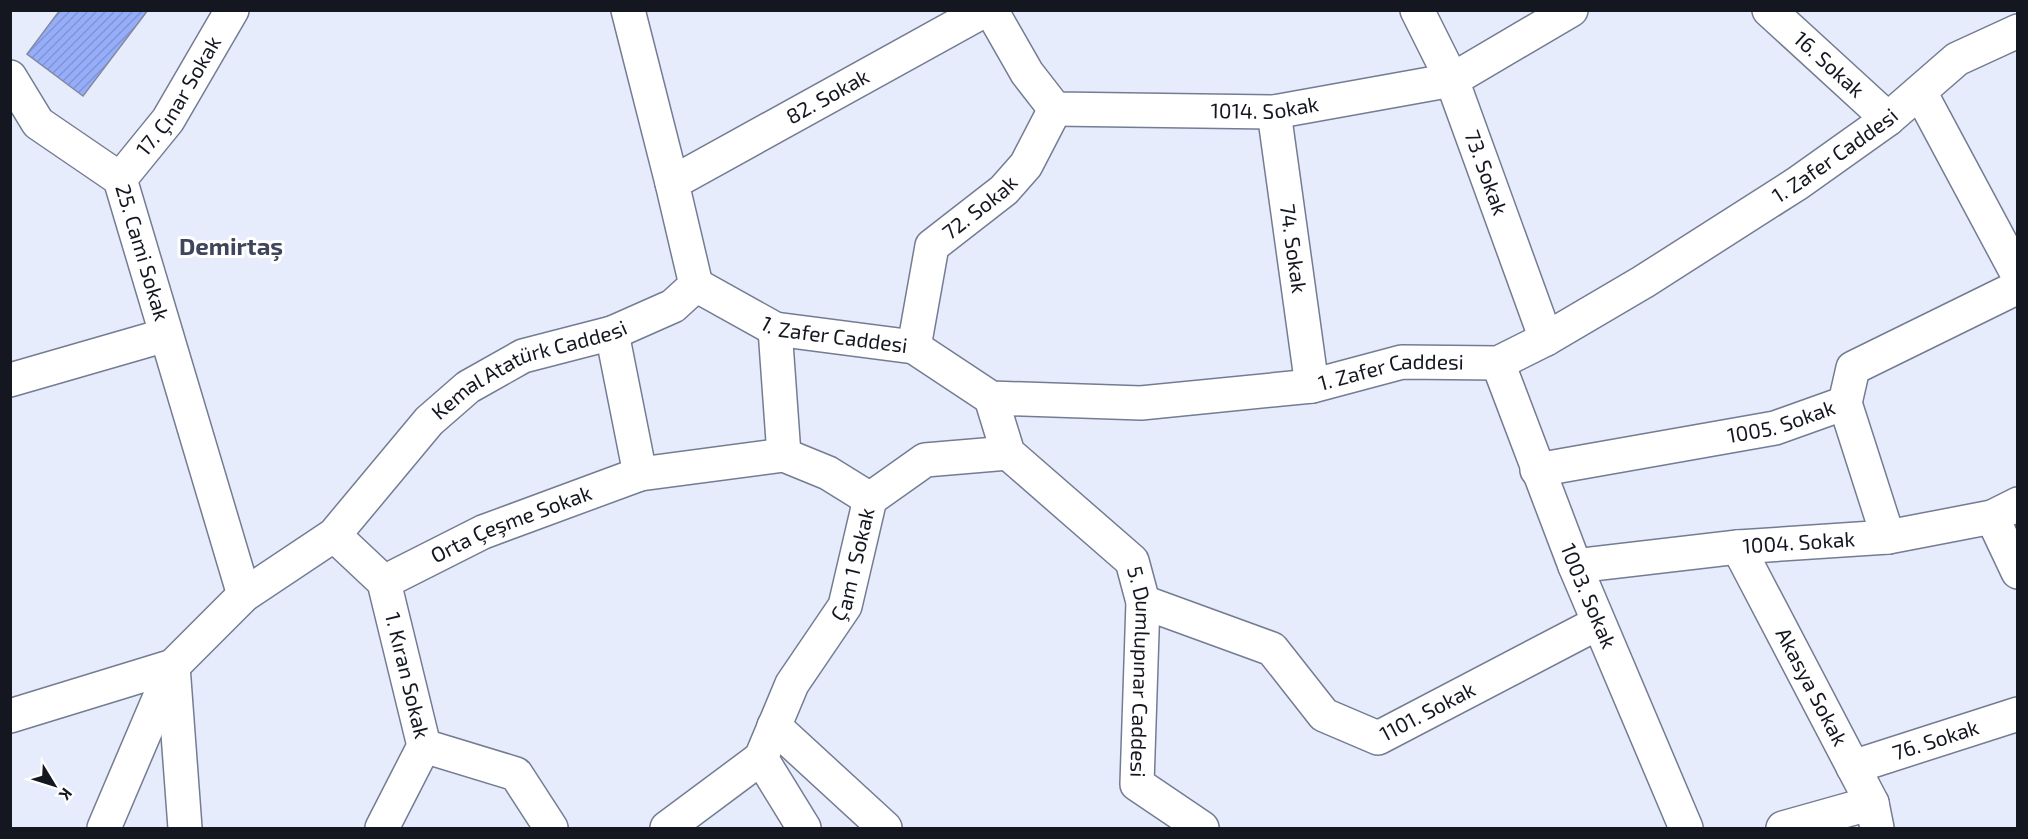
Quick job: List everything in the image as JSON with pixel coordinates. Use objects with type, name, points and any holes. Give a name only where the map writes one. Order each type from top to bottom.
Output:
[{"type":"street","name":"17. Çınar Sokak","points":[[120,179],[168,120],[232,10]]},
{"type":"street","points":[[628,10],[696,285]]},
{"type":"street","name":"82. Sokak","points":[[672,183],[985,10]]},
{"type":"street","points":[[991,10],[1027,73],[1055,109]]},
{"type":"street","name":"73. Sokak","points":[[1417,10],[1452,80],[1546,339]]},
{"type":"street","name":"1014. Sokak","points":[[1055,109],[1274,112],[1452,80],[1571,10]]},
{"type":"street","name":"16. Sokak","points":[[1769,10],[1888,119]]},
{"type":"street","name":"1. Zafer Caddesi","points":[[696,285],[775,328],[914,347],[991,398],[1141,403],[1312,386],[1402,362],[1498,363],[1546,339],[1643,282],[1798,183],[1888,119],[1957,59],[2018,31]]},
{"type":"street","name":"25. Cami Sokak","points":[[10,76],[38,123],[120,179],[244,595]]},
{"type":"street","points":[[1920,92],[2018,275]]},
{"type":"street","name":"72. Sokak","points":[[914,347],[932,246],[1004,190],[1026,165],[1055,109]]},
{"type":"street","name":"74. Sokak","points":[[1274,112],[1312,386]]},
{"type":"street","name":"Kemal Atatürk Caddesi","points":[[173,666],[244,595],[334,535],[429,421],[468,387],[522,356],[612,333],[673,306],[696,285]]},
{"type":"street","name":"1005. Sokak","points":[[1537,470],[1775,428],[1845,403],[1853,368],[2018,287]]},
{"type":"street","points":[[775,328],[784,455]]},
{"type":"street","points":[[612,333],[640,474]]},
{"type":"street","name":"25. Cami Sokak","points":[[10,380],[166,334]]},
{"type":"street","name":"1003. Sokak","points":[[1498,363],[1537,470],[1598,623],[1686,828]]},
{"type":"street","points":[[991,398],[1008,453]]},
{"type":"street","points":[[1845,403],[1887,537]]},
{"type":"street","name":"Çam 1 Sokak","points":[[761,758],[792,684],[844,606],[870,499],[926,460],[1008,453]]},
{"type":"street","name":"5. Dumlupınar Caddesi","points":[[1008,453],[1132,561],[1143,602],[1137,784],[1202,828]]},
{"type":"street","name":"Orta Çeşme Sokak","points":[[384,582],[483,532],[640,474],[784,455],[828,473],[870,499]]},
{"type":"street","points":[[2005,510],[2018,572]]},
{"type":"street","name":"1004. Sokak","points":[[1575,566],[1738,547],[1887,537],[2005,510]]},
{"type":"street","name":"1. Kıran Sokak","points":[[334,535],[384,582],[424,746],[382,828]]},
{"type":"street","name":"Akasya Sokak","points":[[1738,547],[1853,767],[1875,816]]},
{"type":"street","name":"1101. Sokak","points":[[1143,602],[1272,649],[1324,715],[1378,738],[1598,623]]},
{"type":"street","points":[[10,716],[173,666]]},
{"type":"street","points":[[104,828],[173,666]]},
{"type":"street","points":[[173,666],[185,828]]},
{"type":"street","name":"76. Sokak","points":[[1853,767],[2018,714]]},
{"type":"street","points":[[774,726],[885,828]]},
{"type":"street","points":[[424,746],[516,774],[551,828]]},
{"type":"street","points":[[667,828],[761,758],[804,828]]},
{"type":"street","points":[[1783,828],[1875,816]]},
{"type":"building","points":[[60,10],[148,10],[83,96],[27,54]]},
{"type":"district","name":"Demirtaş","points":[[231,247]]}]
